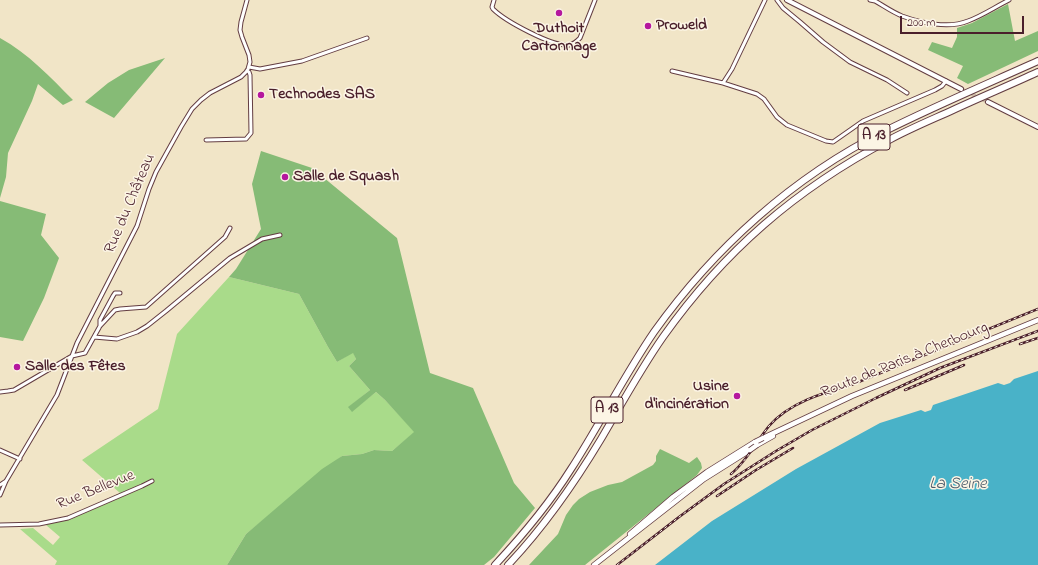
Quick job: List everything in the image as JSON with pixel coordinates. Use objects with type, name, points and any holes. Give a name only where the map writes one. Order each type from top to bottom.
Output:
[{"type":"highway","name":"A 13","points":[[495,565],[550,501],[571,470],[634,364],[654,333],[677,302],[717,255],[750,223],[793,188],[825,166],[884,131],[1038,61]]},
{"type":"highway","name":"A 13","points":[[508,565],[534,536],[556,508],[580,473],[641,371],[663,338],[686,307],[735,251],[778,212],[799,196],[862,155],[890,139],[1038,72]]},
{"type":"main road","name":"Route de Paris à Cherbourg","points":[[594,565],[704,480],[750,450],[763,438],[852,396],[1038,320]]},
{"type":"main road","name":"Route de Paris à Cherbourg","points":[[614,549],[672,497],[706,472],[783,429]]},
{"type":"street","points":[[206,140],[246,139],[251,133],[250,75],[247,71],[250,62],[249,54],[240,30],[247,0]]},
{"type":"street","points":[[494,0],[492,7],[493,9],[513,23],[532,34],[550,41],[571,45],[580,38],[595,0]]},
{"type":"street","points":[[723,83],[732,69],[766,0]]},
{"type":"street","points":[[777,0],[783,8],[823,42],[850,62],[887,80],[907,93]]},
{"type":"street","points":[[787,0],[961,88]]},
{"type":"street","points":[[870,0],[875,1],[901,16],[935,24],[953,25],[967,22],[1009,0]]},
{"type":"street","points":[[249,67],[260,69],[302,61],[367,38]]},
{"type":"street","name":"Rue du Château","points":[[6,481],[58,394],[77,343],[135,232],[153,178],[181,127],[192,109],[201,100],[210,93],[243,75],[247,71]]},
{"type":"street","points":[[672,71],[723,83],[757,94],[764,99],[777,117],[787,125],[826,141],[833,142],[862,121],[935,90],[942,86],[946,81]]},
{"type":"street","points":[[988,102],[1038,127]]},
{"type":"street","points":[[0,392],[14,390],[72,356],[85,353],[100,326],[115,310],[146,307],[225,237],[230,228]]},
{"type":"street","points":[[94,337],[117,339],[137,332],[166,311],[230,258],[262,239],[280,235]]},
{"type":"street","points":[[100,326],[100,320],[113,296],[115,293],[120,293]]},
{"type":"street","points":[[0,450],[20,459]]},
{"type":"street","name":"Rue Bellevue","points":[[0,525],[39,524],[68,518],[142,486],[152,480]]},
{"type":"street","points":[[0,485],[6,481]]},
{"type":"street","points":[[0,495],[6,481]]},
{"type":"green space","points":[[1008,4],[1015,41],[1038,31],[1038,51],[968,84],[957,78],[963,66],[928,50],[932,42],[952,48],[957,37],[957,28],[972,23]]},
{"type":"green space","points":[[0,38],[11,44],[30,59],[73,100],[63,105],[38,84],[32,101],[8,153],[6,177],[0,198]]},
{"type":"green space","points":[[165,58],[114,118],[85,102],[108,83],[129,70]]},
{"type":"green space","points":[[261,151],[312,168],[397,238],[430,373],[473,388],[514,483],[535,508],[494,557],[484,565],[227,565],[246,534],[322,469],[342,456],[362,454],[374,450],[392,451],[414,432],[376,392],[352,412],[348,407],[370,390],[349,366],[356,359],[353,353],[337,362],[299,294],[229,277],[236,269],[261,229],[252,184]]},
{"type":"green space","points":[[0,201],[46,214],[41,235],[59,258],[44,298],[23,341],[0,337]]},
{"type":"green space","points":[[229,277],[299,294],[337,362],[353,352],[356,359],[349,366],[370,390],[349,407],[352,411],[376,392],[415,432],[392,451],[374,450],[362,454],[342,456],[246,534],[227,565],[55,565],[57,561],[20,529],[33,528],[53,545],[60,537],[46,525],[46,522],[78,512],[120,493],[82,460],[158,409],[177,334]]},
{"type":"green space","points":[[660,449],[689,463],[697,457],[702,468],[697,475],[585,565],[529,565],[558,534],[566,515],[579,499],[590,492],[608,485],[622,482],[653,465]]},
{"type":"water","name":"La Seine","points":[[1038,371],[1038,565],[655,565],[712,521],[796,469],[880,423],[921,410],[925,412],[931,410],[933,405],[998,383],[1004,385],[1010,383],[1014,379]]},
{"type":"tunnel","points":[[961,89],[988,102]]},
{"type":"railway","points":[[731,474],[747,457],[769,426],[777,418],[796,405],[818,395],[851,385],[1038,309]]},
{"type":"railway","points":[[617,565],[724,484],[812,430],[940,368],[1038,331]]},
{"type":"railway","points":[[1020,344],[1038,338]]},
{"type":"railway","points":[[905,390],[964,365]]},
{"type":"railway","points":[[717,496],[793,448]]},
{"type":"place","name":"Duthoit Cartonnage","points":[[559,13]]},
{"type":"place","name":"Proweld","points":[[648,26]]},
{"type":"place","name":"Technodes SAS","points":[[261,95]]},
{"type":"place","name":"Salle de Squash","points":[[285,177]]},
{"type":"place","name":"Salle des Fêtes","points":[[17,367]]},
{"type":"place","name":"Usine d'incinération","points":[[737,396]]}]
